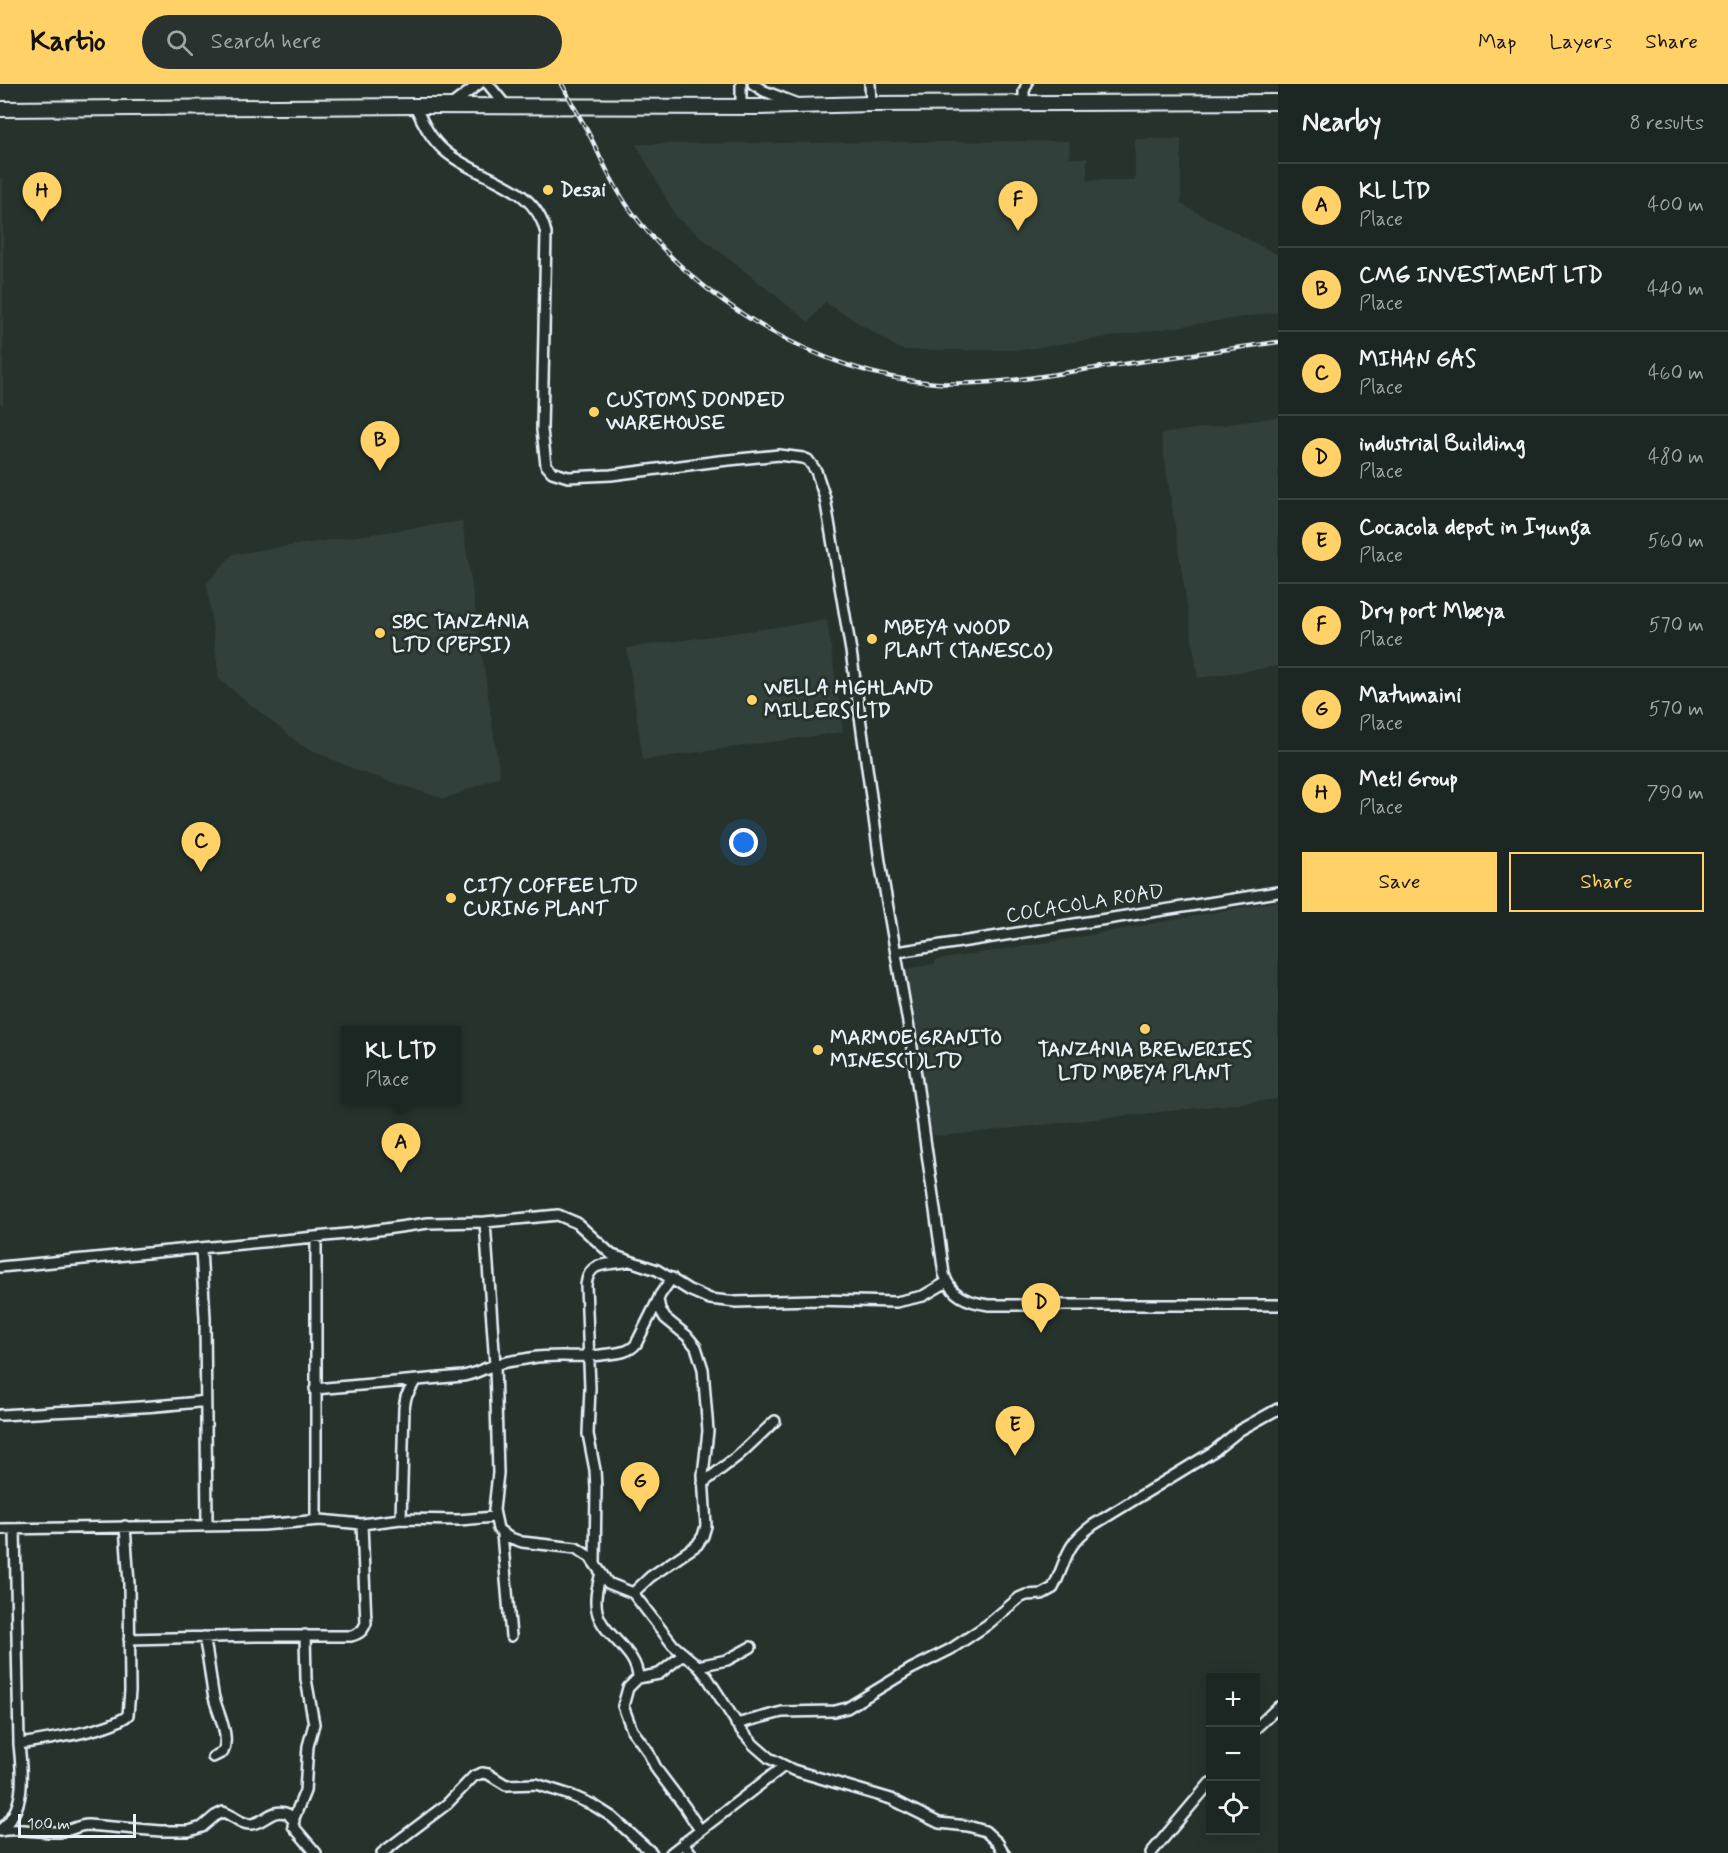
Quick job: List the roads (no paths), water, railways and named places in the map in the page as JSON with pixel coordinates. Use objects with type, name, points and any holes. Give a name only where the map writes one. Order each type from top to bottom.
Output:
[{"type":"highway","points":[[0,109],[416,106],[741,107],[1278,102]]},
{"type":"street","points":[[448,107],[479,84]]},
{"type":"street","points":[[488,84],[507,107]]},
{"type":"street","points":[[741,84],[741,107]]},
{"type":"street","points":[[753,84],[764,91],[801,105]]},
{"type":"street","points":[[870,84],[871,104]]},
{"type":"street","points":[[1024,103],[1024,91],[1027,84]]},
{"type":"street","points":[[416,106],[426,129],[444,151],[529,200],[542,218],[546,233],[542,430],[548,469],[568,477],[596,477],[779,455],[808,460],[816,471],[825,498],[849,640],[880,862],[897,952],[947,1282],[953,1292],[974,1303],[989,1305],[1278,1305]]},
{"type":"street","name":"COCACOLA ROAD","points":[[897,952],[1278,892]]},
{"type":"street","points":[[0,1267],[201,1249],[374,1231],[428,1223],[485,1222],[552,1215],[564,1216],[577,1223],[603,1249],[627,1261],[650,1266],[700,1295],[722,1301],[896,1302],[923,1296],[947,1282]]},
{"type":"street","points":[[485,1222],[495,1365],[498,1473],[494,1517],[502,1534],[522,1542],[576,1548],[595,1563],[608,1583],[633,1593],[665,1636],[698,1666],[714,1687],[736,1724],[769,1758],[784,1766],[891,1798],[939,1823],[968,1826],[985,1831],[998,1843],[1004,1853]]},
{"type":"street","points":[[316,1237],[316,1520]]},
{"type":"street","points":[[201,1249],[205,1318],[207,1524]]},
{"type":"street","points":[[595,1563],[596,1488],[588,1434],[590,1388],[586,1285],[589,1272],[597,1266],[627,1261]]},
{"type":"street","points":[[315,1389],[470,1375],[495,1365],[544,1357],[589,1356],[622,1352],[633,1347],[672,1278]]},
{"type":"street","points":[[633,1593],[650,1577],[701,1541],[706,1526],[703,1483],[708,1431],[701,1359],[693,1342],[662,1314],[658,1300]]},
{"type":"street","points":[[401,1519],[404,1408],[406,1396],[415,1381]]},
{"type":"street","points":[[0,1415],[56,1410],[146,1407],[205,1401]]},
{"type":"street","points":[[736,1724],[782,1712],[835,1711],[847,1708],[910,1669],[943,1653],[987,1625],[1018,1598],[1042,1594],[1053,1588],[1067,1552],[1077,1539],[1093,1525],[1214,1451],[1240,1430],[1278,1409]]},
{"type":"street","points":[[703,1483],[740,1455],[776,1421]]},
{"type":"street","points":[[0,1528],[263,1525],[316,1520],[362,1524],[401,1519],[459,1520],[494,1517]]},
{"type":"street","points":[[129,1639],[351,1636],[363,1629],[366,1623],[362,1524]]},
{"type":"street","points":[[19,1743],[96,1728],[118,1722],[128,1715],[130,1710],[129,1584],[125,1526]]},
{"type":"street","points":[[0,1831],[12,1818],[22,1787],[23,1774],[19,1743],[15,1528]]},
{"type":"street","points":[[502,1534],[511,1636]]},
{"type":"street","points":[[601,1574],[597,1594],[598,1614],[628,1653],[638,1678]]},
{"type":"street","points":[[304,1635],[306,1679],[314,1724],[308,1746],[305,1791],[294,1821],[294,1828],[316,1853]]},
{"type":"street","points":[[204,1637],[213,1693],[221,1719],[225,1744],[223,1752],[213,1757]]},
{"type":"street","points":[[698,1666],[727,1660],[751,1647]]},
{"type":"street","points":[[684,1654],[659,1674],[638,1678],[628,1688],[623,1706],[627,1721],[636,1737],[700,1830]]},
{"type":"street","points":[[1257,1727],[1278,1707]]},
{"type":"street","points":[[671,1853],[784,1766]]},
{"type":"street","points":[[382,1853],[447,1804],[474,1776],[482,1773],[506,1785],[536,1784],[593,1805],[606,1813],[652,1853]]},
{"type":"street","points":[[1151,1853],[1206,1788]]},
{"type":"street","points":[[0,1831],[16,1829],[61,1832],[77,1825],[88,1825],[161,1832],[189,1831],[202,1827],[214,1816],[223,1812],[245,1824],[257,1823],[280,1812],[288,1814],[294,1821]]},
{"type":"street","points":[[683,1843],[691,1853]]},
{"type":"railway","points":[[562,84],[618,191],[656,242],[725,302],[764,327],[806,349],[849,366],[892,377],[936,383],[994,382],[1278,342]]},
{"type":"place","name":"Desai","points":[[548,190]]},
{"type":"place","name":"Metl Group","points":[[42,222]]},
{"type":"place","name":"Dry port Mbeya","points":[[1018,231]]},
{"type":"place","name":"CUSTOMS DONDED WAREHOUSE","points":[[594,412]]},
{"type":"place","name":"CMG INVESTMENT LTD","points":[[380,471]]},
{"type":"place","name":"SBC TANZANIA LTD (PEPSI)","points":[[380,633]]},
{"type":"place","name":"MBEYA WOOD PLANT (TANESCO)","points":[[872,639]]},
{"type":"place","name":"WELLA HIGHLAND MILLERS LTD","points":[[752,700]]},
{"type":"place","name":"MIHAN GAS","points":[[201,872]]},
{"type":"place","name":"CITY COFFEE LTD CURING PLANT","points":[[451,898]]},
{"type":"place","name":"TANZANIA BREWERIES LTD MBEYA PLANT","points":[[1145,1029]]},
{"type":"place","name":"MARMOE GRANITO MINES(T)LTD","points":[[818,1050]]},
{"type":"place","name":"KL LTD","points":[[401,1173]]},
{"type":"place","name":"industrial Building","points":[[1041,1333]]},
{"type":"place","name":"Cocacola depot in Iyunga","points":[[1015,1456]]},
{"type":"place","name":"Matumaini","points":[[640,1512]]}]
